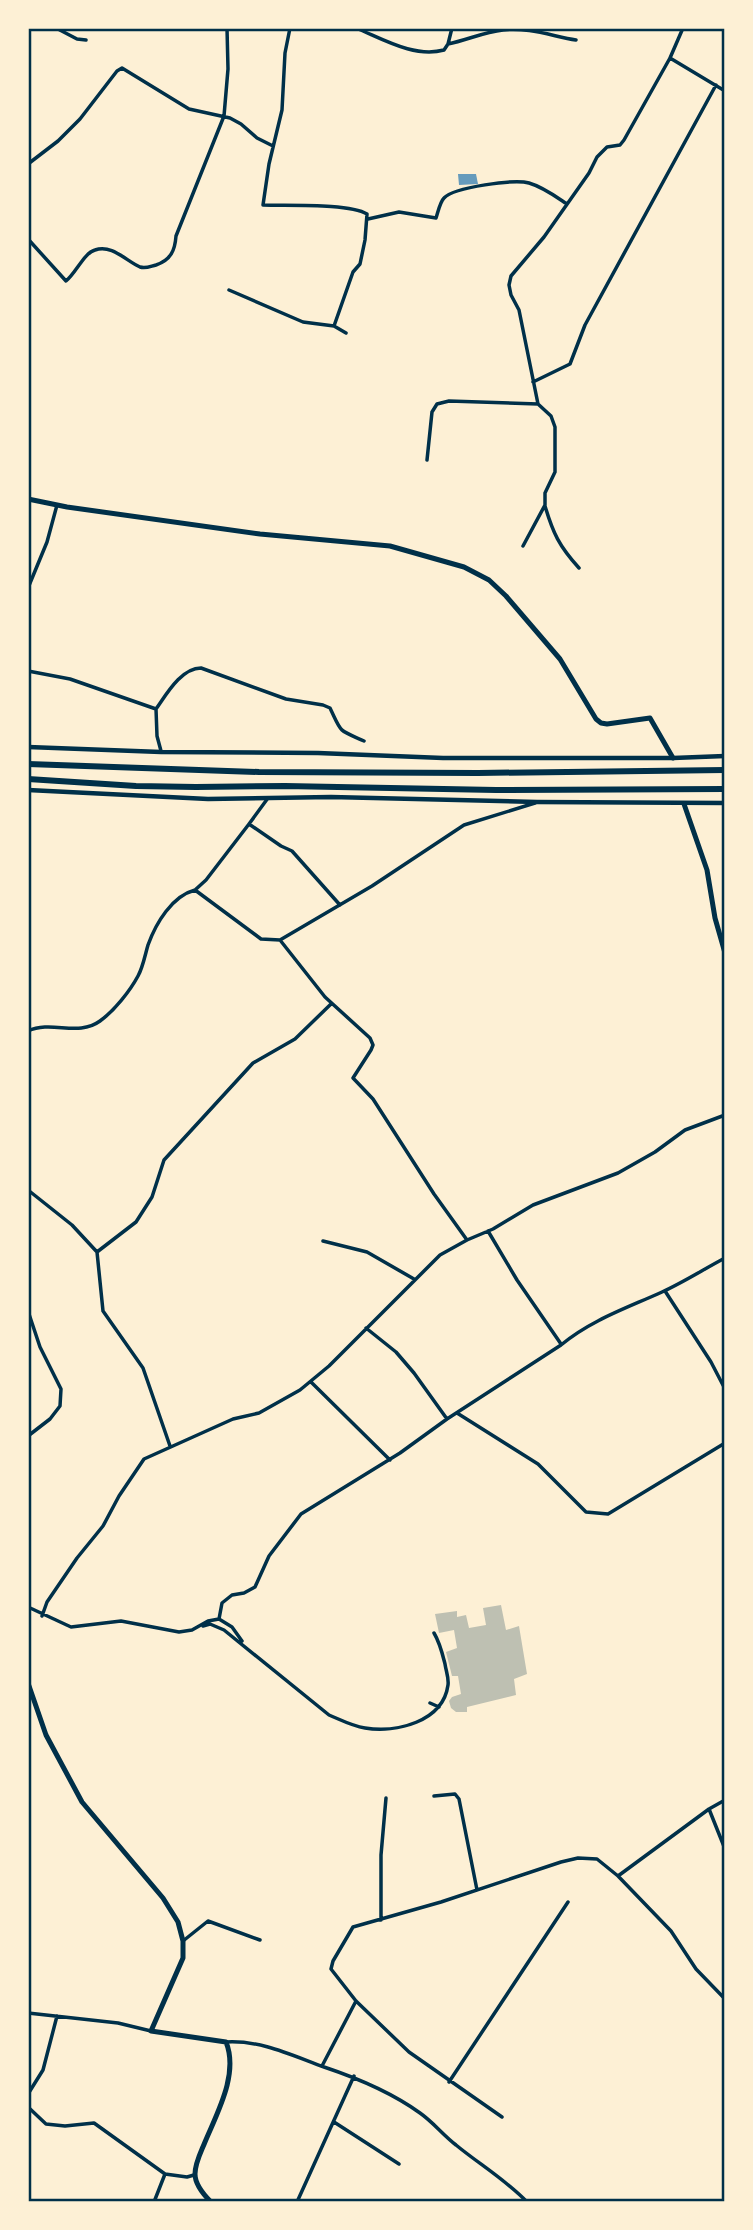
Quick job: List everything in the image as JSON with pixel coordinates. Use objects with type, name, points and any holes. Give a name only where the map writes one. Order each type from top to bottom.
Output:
[{"type":"highway","points":[[28,764],[259,772],[725,770]]},
{"type":"highway","points":[[28,779],[196,787],[725,789]]},
{"type":"main road","points":[[28,499],[260,534],[390,546],[464,567],[489,580],[506,596],[560,659],[596,719],[607,724],[650,718],[673,758]]},
{"type":"main road","points":[[684,804],[707,870],[715,918],[725,953]]},
{"type":"main road","points":[[28,1683],[46,1735],[82,1802],[163,1898],[178,1922],[183,1941],[183,1958],[151,2031],[226,2042],[230,2054],[229,2081],[194,2175],[211,2202]]},
{"type":"street","points":[[57,28],[78,39],[86,40]]},
{"type":"street","points":[[28,239],[66,281],[91,251],[98,248],[109,250],[146,268],[169,258],[224,116],[228,69],[227,28]]},
{"type":"street","points":[[290,28],[285,53],[282,110],[263,205],[362,211],[368,214],[360,264],[354,272],[334,326]]},
{"type":"street","points":[[356,28],[426,53],[444,50],[452,28]]},
{"type":"street","points":[[579,568],[562,549],[553,533],[545,505],[545,493],[555,472],[555,427],[551,416],[538,404],[519,310],[509,285],[511,276],[544,237],[589,173],[597,157],[607,147],[620,145],[670,58],[684,28]]},
{"type":"street","points":[[448,44],[505,30],[529,30],[576,40]]},
{"type":"street","points":[[444,50],[447,58]]},
{"type":"street","points":[[670,58],[725,91]]},
{"type":"street","points":[[28,164],[58,141],[80,119],[122,68],[189,109],[224,116],[273,146]]},
{"type":"street","points":[[533,382],[570,363],[585,325],[716,85]]},
{"type":"street","points":[[367,219],[399,212],[436,218],[444,198],[453,193],[478,186],[516,181],[530,183],[567,204]]},
{"type":"street","points":[[229,290],[303,322],[334,326],[346,333]]},
{"type":"street","points":[[428,460],[432,412],[437,404],[449,401],[538,404]]},
{"type":"street","points":[[28,588],[47,542],[57,505]]},
{"type":"street","points":[[523,546],[545,505]]},
{"type":"street","points":[[161,752],[157,736],[156,709],[181,677],[194,668],[201,668],[286,699],[330,708],[334,722],[340,730],[364,741]]},
{"type":"street","points":[[28,671],[70,679],[156,709]]},
{"type":"street","points":[[28,747],[443,758],[725,756]]},
{"type":"street","points":[[28,790],[208,799],[331,797],[537,803],[725,803]]},
{"type":"street","points":[[28,1031],[42,1026],[71,1029],[88,1027],[100,1021],[121,1000],[138,976],[150,941],[169,907],[206,880],[268,798]]},
{"type":"street","points":[[195,890],[261,939],[280,940],[404,866],[464,825],[537,803]]},
{"type":"street","points":[[249,824],[292,851],[340,905]]},
{"type":"street","points":[[280,940],[331,1004],[370,1038],[373,1045],[353,1078],[373,1099],[467,1240]]},
{"type":"street","points":[[97,1252],[136,1222],[152,1197],[164,1160],[253,1063],[295,1039],[331,1004]]},
{"type":"street","points":[[42,1616],[47,1602],[103,1526],[144,1459],[233,1419],[259,1413],[300,1390],[329,1366],[440,1255],[533,1205],[618,1173],[636,1164],[685,1130],[725,1115]]},
{"type":"street","points":[[28,1190],[72,1225],[97,1252],[103,1311],[143,1368],[170,1446]]},
{"type":"street","points":[[488,1231],[561,1345]]},
{"type":"street","points":[[323,1241],[367,1252],[414,1280]]},
{"type":"street","points":[[219,1619],[222,1603],[232,1595],[255,1587],[269,1556],[301,1514],[390,1460],[447,1419],[561,1345],[576,1332],[597,1320],[665,1291],[725,1258]]},
{"type":"street","points":[[665,1291],[711,1362],[725,1389]]},
{"type":"street","points":[[28,1311],[40,1347],[61,1389],[60,1406],[50,1419],[28,1436]]},
{"type":"street","points":[[366,1328],[396,1352],[447,1419]]},
{"type":"street","points":[[310,1381],[390,1460]]},
{"type":"street","points":[[457,1413],[538,1464],[586,1512],[608,1514],[725,1443]]},
{"type":"street","points":[[28,1607],[71,1628],[121,1621],[179,1632],[210,1624],[219,1627],[245,1645],[329,1715],[366,1728],[407,1727],[439,1707],[449,1683],[440,1643],[434,1633]]},
{"type":"street","points":[[203,1626],[219,1619],[232,1627],[245,1645]]},
{"type":"street","points":[[430,1703],[439,1707]]},
{"type":"street","points":[[434,1796],[455,1794],[459,1800],[477,1890]]},
{"type":"street","points":[[381,1920],[381,1855],[386,1798]]},
{"type":"street","points":[[618,1876],[725,1800]]},
{"type":"street","points":[[709,1809],[725,1849]]},
{"type":"street","points":[[502,2117],[409,2052],[356,2001],[331,1969],[332,1961],[353,1927],[578,1858],[597,1859],[618,1876],[671,1931],[696,1969],[725,1999]]},
{"type":"street","points":[[449,2082],[568,1902]]},
{"type":"street","points":[[183,1941],[208,1921],[260,1940]]},
{"type":"street","points":[[322,2066],[356,2001]]},
{"type":"street","points":[[28,2013],[118,2023],[151,2031]]},
{"type":"street","points":[[28,2094],[43,2070],[49,2054],[57,2016]]},
{"type":"street","points":[[226,2042],[264,2045],[354,2076],[398,2099],[421,2113],[454,2144],[527,2202]]},
{"type":"street","points":[[297,2202],[354,2076]]},
{"type":"street","points":[[28,2107],[46,2124],[65,2126],[94,2123],[165,2174],[194,2175]]},
{"type":"street","points":[[334,2122],[399,2164]]},
{"type":"street","points":[[155,2202],[165,2174]]},
{"type":"water","points":[[458,174],[476,174],[478,184],[459,185]]},
{"type":"building","points":[[501,1605],[506,1630],[519,1626],[527,1674],[514,1679],[516,1695],[467,1707],[467,1712],[456,1712],[449,1701],[461,1694],[458,1676],[452,1676],[446,1652],[457,1648],[454,1630],[439,1633],[435,1614],[457,1611],[457,1617],[466,1615],[469,1628],[486,1625],[483,1608]]}]
